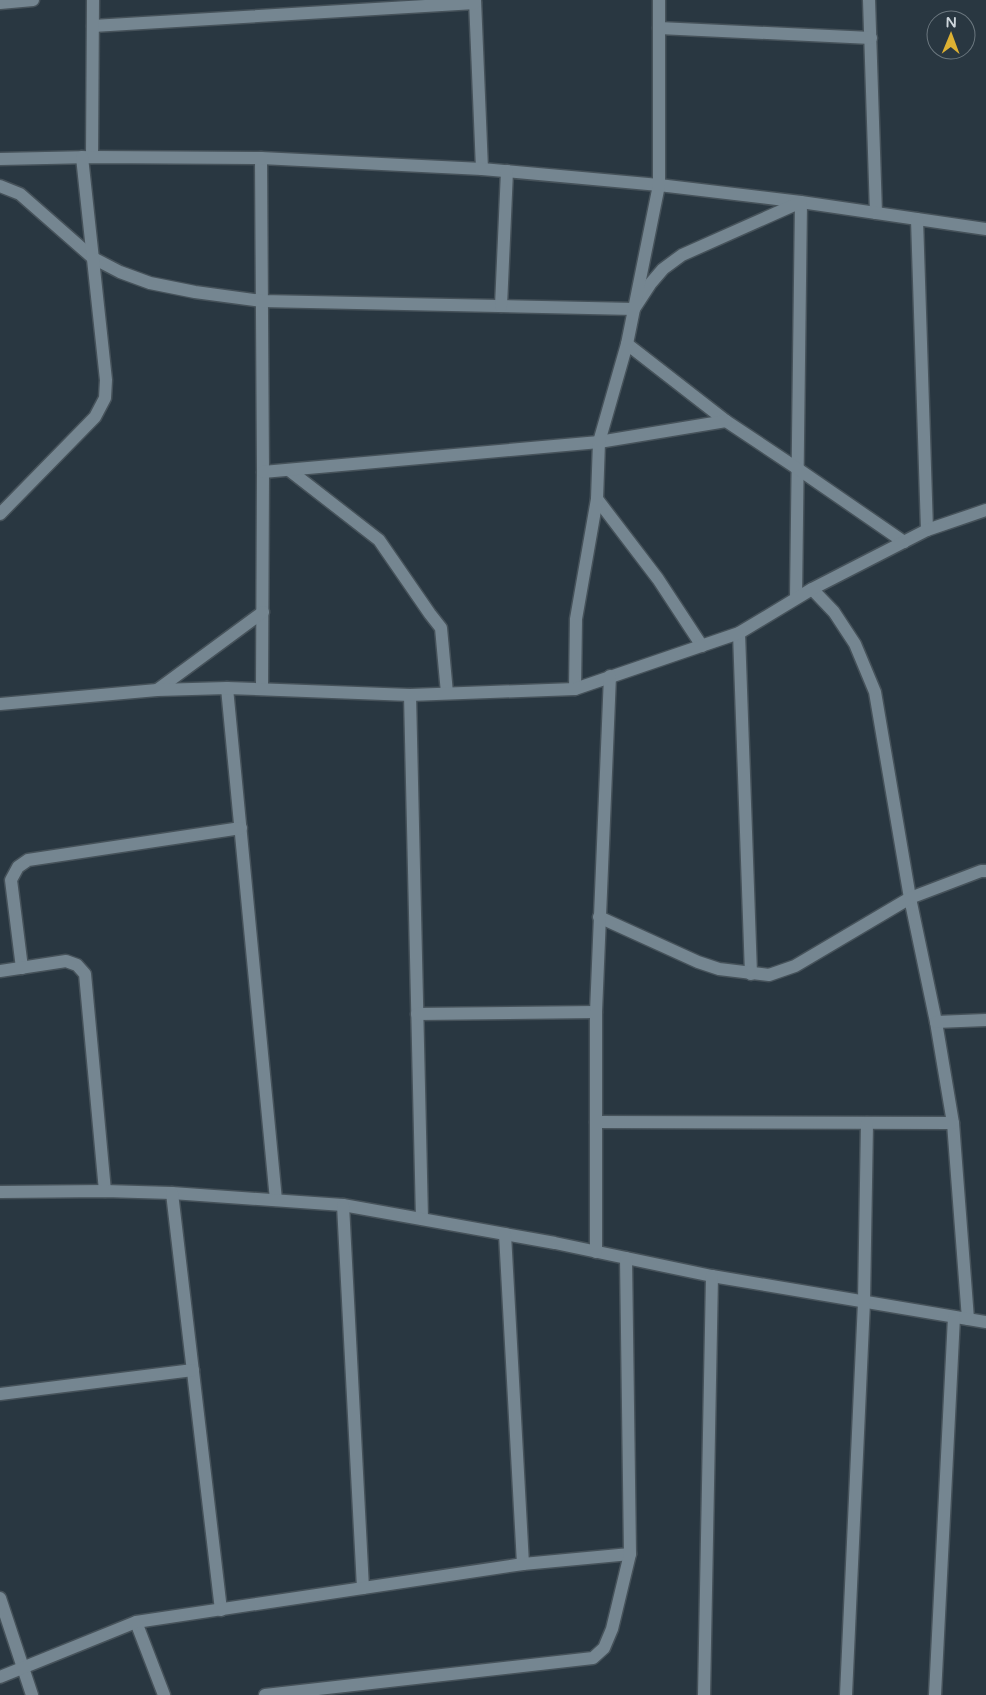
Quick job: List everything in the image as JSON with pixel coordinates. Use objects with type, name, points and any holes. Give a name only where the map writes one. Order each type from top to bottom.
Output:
[{"type":"street","points":[[0,3],[33,0]]},
{"type":"street","points":[[0,514],[95,417],[106,398],[106,380],[93,258],[87,157],[94,0]]},
{"type":"street","points":[[575,689],[576,619],[597,499],[599,442],[627,344],[659,185],[659,0]]},
{"type":"street","points":[[869,0],[876,213]]},
{"type":"street","points":[[93,26],[475,1],[482,169]]},
{"type":"street","points":[[658,28],[870,38]]},
{"type":"street","points":[[0,159],[87,157],[261,158],[482,169],[659,185],[801,202],[986,229]]},
{"type":"street","points":[[261,158],[262,689]]},
{"type":"street","points":[[501,306],[507,171]]},
{"type":"street","points":[[0,186],[20,194],[93,258],[120,272],[150,283],[195,292],[262,301],[634,309]]},
{"type":"street","points":[[634,309],[662,269],[682,255],[801,202]]},
{"type":"street","points":[[796,598],[801,202]]},
{"type":"street","points":[[917,219],[927,530]]},
{"type":"street","points":[[627,344],[726,421],[904,542]]},
{"type":"street","points":[[263,472],[599,442],[726,421]]},
{"type":"street","points":[[289,470],[379,540],[441,628],[447,693]]},
{"type":"street","points":[[597,499],[658,579],[702,646]]},
{"type":"street","points":[[0,704],[157,690],[227,688],[410,695],[575,689],[739,633],[812,589],[927,530],[986,510]]},
{"type":"street","points":[[812,589],[834,612],[855,644],[874,692],[910,898],[936,1022],[953,1123],[968,1319]]},
{"type":"street","points":[[157,690],[263,612]]},
{"type":"street","points":[[739,633],[751,974]]},
{"type":"street","points":[[596,1252],[596,1012],[610,676]]},
{"type":"street","points":[[227,688],[276,1200]]},
{"type":"street","points":[[410,695],[422,1219]]},
{"type":"street","points":[[22,968],[11,880],[18,866],[28,860],[241,828]]},
{"type":"street","points":[[599,917],[698,962],[719,969],[751,974],[769,974],[795,966],[910,898],[984,870]]},
{"type":"street","points":[[0,971],[66,961],[76,965],[84,974],[105,1190]]},
{"type":"street","points":[[418,1014],[596,1012]]},
{"type":"street","points":[[936,1022],[986,1020]]},
{"type":"street","points":[[596,1122],[953,1123]]},
{"type":"street","points":[[846,1695],[864,1302],[867,1123]]},
{"type":"street","points":[[0,1192],[105,1190],[343,1205],[505,1234],[712,1276],[986,1322]]},
{"type":"street","points":[[172,1193],[221,1610]]},
{"type":"street","points":[[343,1205],[362,1588]]},
{"type":"street","points":[[505,1234],[522,1564]]},
{"type":"street","points":[[265,1695],[593,1658],[604,1648],[612,1629],[630,1554],[626,1258]]},
{"type":"street","points":[[704,1695],[712,1276]]},
{"type":"street","points":[[935,1695],[954,1317]]},
{"type":"street","points":[[0,1394],[193,1370]]},
{"type":"street","points":[[0,1676],[136,1622],[522,1564],[630,1554]]},
{"type":"street","points":[[0,1598],[32,1695]]},
{"type":"street","points":[[136,1622],[164,1695]]}]
